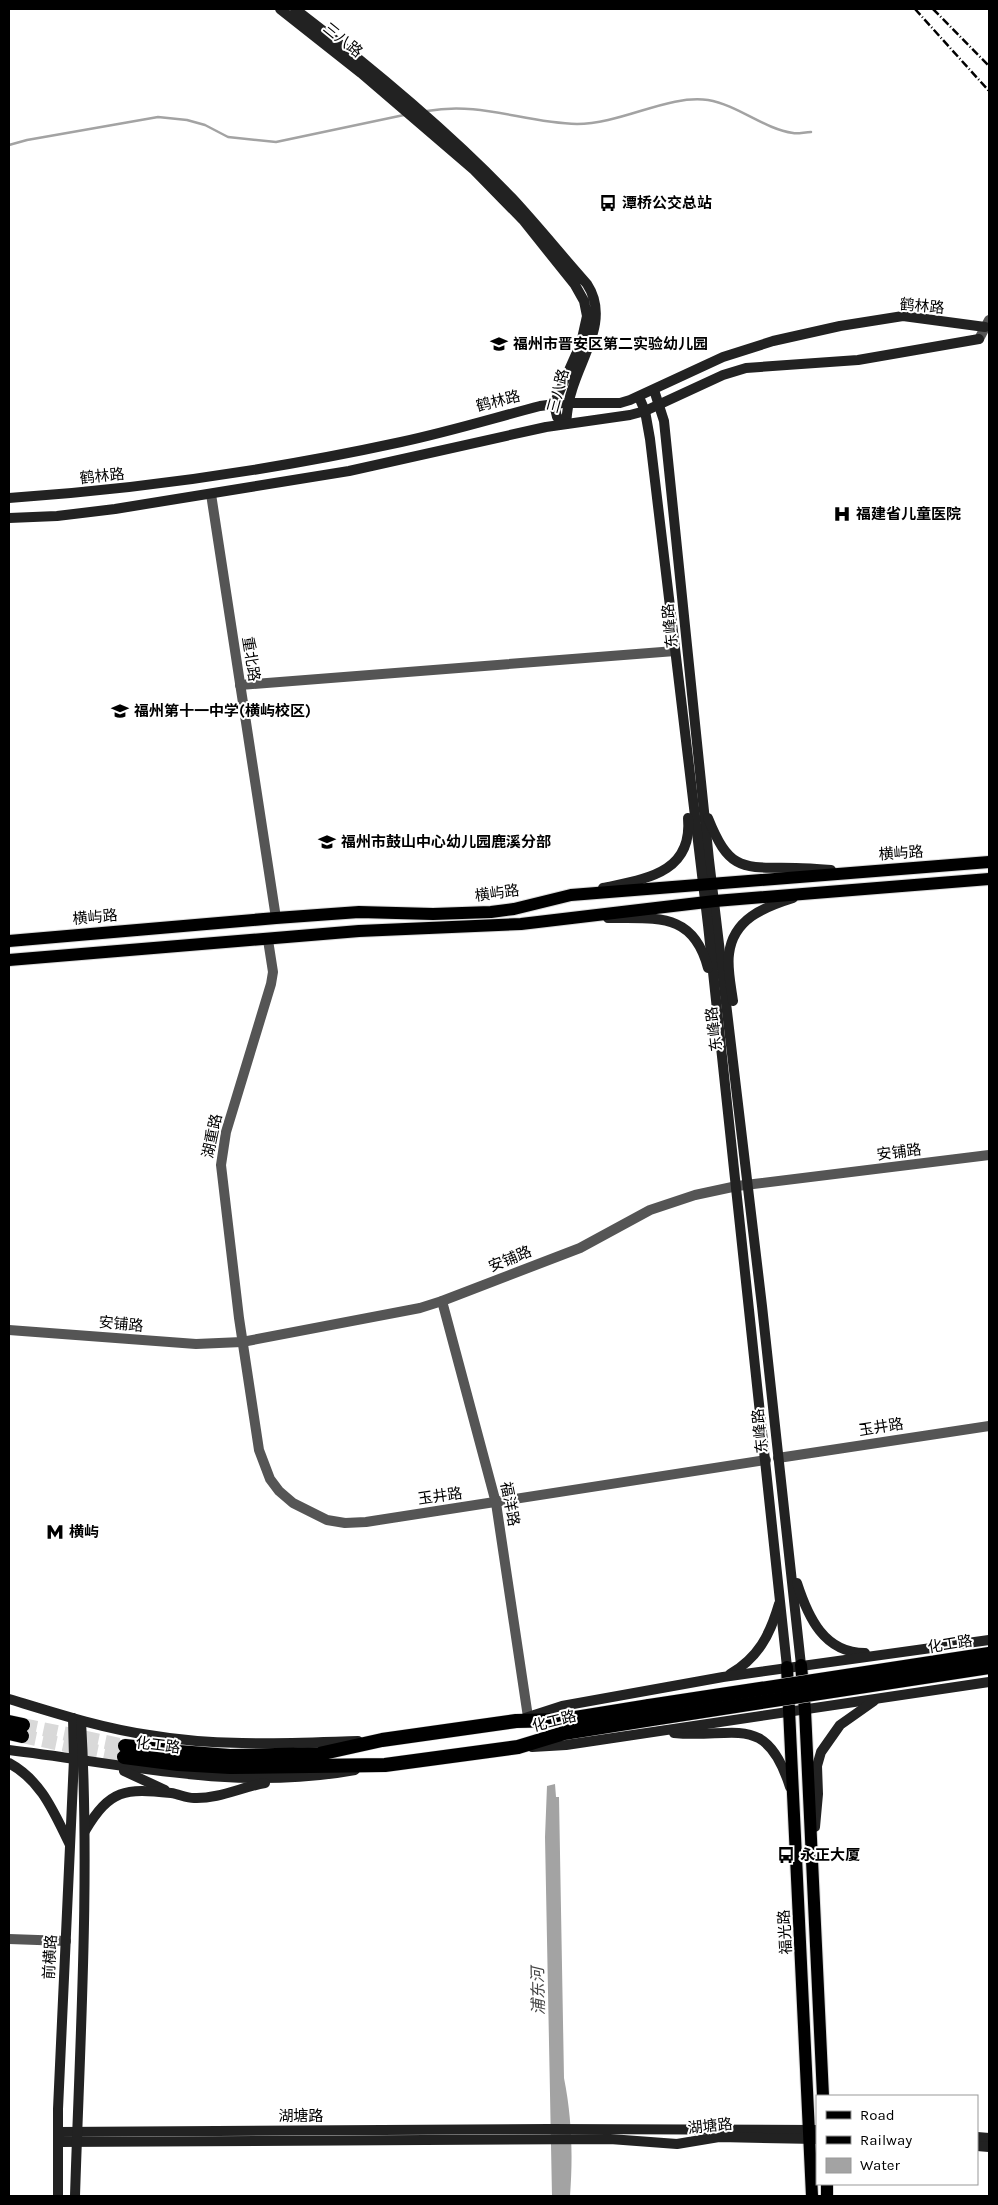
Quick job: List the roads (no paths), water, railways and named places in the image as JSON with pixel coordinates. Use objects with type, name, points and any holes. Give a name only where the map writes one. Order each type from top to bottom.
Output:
[{"type":"highway","name":"化工路","points":[[121,1756],[286,1756],[319,1754],[382,1740],[522,1719],[653,1719],[989,1654]]},
{"type":"highway","name":"化工路","points":[[121,1756],[178,1764],[222,1767],[385,1765],[518,1747],[564,1733],[989,1667]]},
{"type":"highway","points":[[9,1722],[18,1731]]},
{"type":"main road","name":"三八路","points":[[280,9],[436,132],[512,199],[592,292],[596,307],[596,325],[568,403],[566,424]]},
{"type":"main road","name":"三八路","points":[[295,9],[370,68],[398,93],[523,220],[574,285],[584,301],[587,316],[584,334],[554,404],[557,417],[566,424]]},
{"type":"main road","name":"鹤林路","points":[[9,498],[116,490],[306,460],[403,441],[554,404],[620,403],[639,397],[698,368],[739,352],[773,341],[840,326],[903,316],[988,325]]},
{"type":"main road","points":[[9,518],[57,516],[115,509],[374,466],[566,424],[645,411],[723,375],[746,368],[858,360],[984,339]]},
{"type":"main road","name":"东峰路","points":[[654,390],[660,405],[665,429],[703,806],[707,883]]},
{"type":"main road","name":"东峰路","points":[[639,397],[645,411],[650,439],[685,739],[729,1031],[766,1460],[787,1667]]},
{"type":"main road","points":[[571,894],[650,878],[668,869],[676,860],[689,833],[684,781],[685,739]]},
{"type":"main road","points":[[703,806],[721,846],[741,864],[770,869],[796,868],[852,872]]},
{"type":"main road","name":"横屿路","points":[[9,941],[359,912],[433,914],[491,912],[514,909],[571,894],[989,862]]},
{"type":"main road","name":"横屿路","points":[[9,960],[359,931],[521,924],[710,902],[989,879]]},
{"type":"main road","points":[[729,1031],[734,1016],[729,953],[737,931],[746,920],[762,909],[812,893]]},
{"type":"main road","name":"东峰路","points":[[710,902],[716,1001],[778,1458],[801,1665]]},
{"type":"main road","points":[[575,918],[654,918],[678,924],[691,934],[703,952],[716,1001]]},
{"type":"main road","points":[[790,1559],[804,1604],[814,1624],[825,1638],[842,1650],[850,1652],[896,1653]]},
{"type":"main road","points":[[723,1677],[740,1668],[760,1649],[773,1623],[780,1599]]},
{"type":"main road","points":[[522,1719],[562,1706],[723,1677],[989,1640]]},
{"type":"main road","name":"福光路","points":[[801,1665],[806,1710],[823,2095]]},
{"type":"main road","name":"福光路","points":[[787,1667],[813,2134],[812,2196]]},
{"type":"main road","points":[[653,1719],[790,1713],[989,1682]]},
{"type":"main road","points":[[812,1858],[818,1794],[817,1766],[821,1752],[840,1725],[879,1698]]},
{"type":"main road","name":"化工路","points":[[9,1699],[77,1720],[150,1736],[222,1743],[382,1740]]},
{"type":"main road","points":[[653,1719],[698,1735],[737,1732],[754,1735],[780,1759],[794,1802]]},
{"type":"main road","name":"前横路","points":[[75,2196],[85,1832],[77,1720]]},
{"type":"main road","points":[[9,1750],[79,1760],[121,1756],[196,1776],[318,1777],[385,1765]]},
{"type":"main road","points":[[121,1756],[174,1793]]},
{"type":"main road","name":"前横路","points":[[58,2196],[58,2137],[70,1846],[79,1760]]},
{"type":"main road","points":[[9,1763],[24,1773],[38,1787],[51,1806],[70,1846]]},
{"type":"main road","points":[[85,1832],[96,1812],[120,1793],[137,1790],[174,1793],[193,1798],[214,1796],[289,1778]]},
{"type":"main road","name":"湖塘路","points":[[58,2137],[813,2134]]},
{"type":"street","points":[[984,339],[988,325]]},
{"type":"street","name":"重北路","points":[[211,494],[276,918]]},
{"type":"street","points":[[240,685],[675,651]]},
{"type":"street","name":"湖重路","points":[[242,1342],[221,1165],[226,1132],[272,984],[273,972],[268,940]]},
{"type":"street","name":"安铺路","points":[[9,1330],[182,1344],[242,1342],[420,1308],[442,1302],[580,1248],[660,1206],[695,1195],[742,1186],[989,1155]]},
{"type":"street","name":"福洋路","points":[[442,1302],[496,1503],[522,1719]]},
{"type":"street","name":"玉井路","points":[[242,1342],[261,1458],[274,1485],[293,1503],[320,1517],[345,1523],[366,1522],[496,1503],[766,1460]]},
{"type":"street","name":"玉井路","points":[[778,1458],[989,1426]]},
{"type":"street","points":[[9,1939],[66,1941]]},
{"type":"water","points":[[555,1784],[556,1797],[559,1797],[564,2078],[569,2108],[572,2152],[570,2196],[552,2196],[545,1837],[547,1786]]},
{"type":"waterway","points":[[427,111],[447,109],[484,110],[558,123],[577,124],[594,123],[677,101],[693,99],[719,103],[782,131],[795,133],[811,132]]},
{"type":"waterway","points":[[9,145],[27,140],[158,117],[187,120],[205,125],[228,137],[276,142],[404,115]]},
{"type":"tunnel","points":[[23,1725],[125,1746]]},
{"type":"tunnel","points":[[22,1736],[124,1757]]},
{"type":"railway","points":[[915,9],[989,91]]},
{"type":"railway","points":[[933,9],[989,66]]},
{"type":"place","name":"潭桥公交总站","points":[[608,203]]},
{"type":"place","name":"福州市晋安区第二实验幼儿园","points":[[499,344]]},
{"type":"place","name":"福建省儿童医院","points":[[842,514]]},
{"type":"place","name":"福州第十一中学(横屿校区)","points":[[120,711]]},
{"type":"place","name":"福州市鼓山中心幼儿园鹿溪分部","points":[[327,842]]},
{"type":"place","name":"横屿","points":[[55,1532]]},
{"type":"place","name":"永正大厦","points":[[786,1855]]},
{"type":"water label","name":"浦东河","points":[[538,1991]]}]
